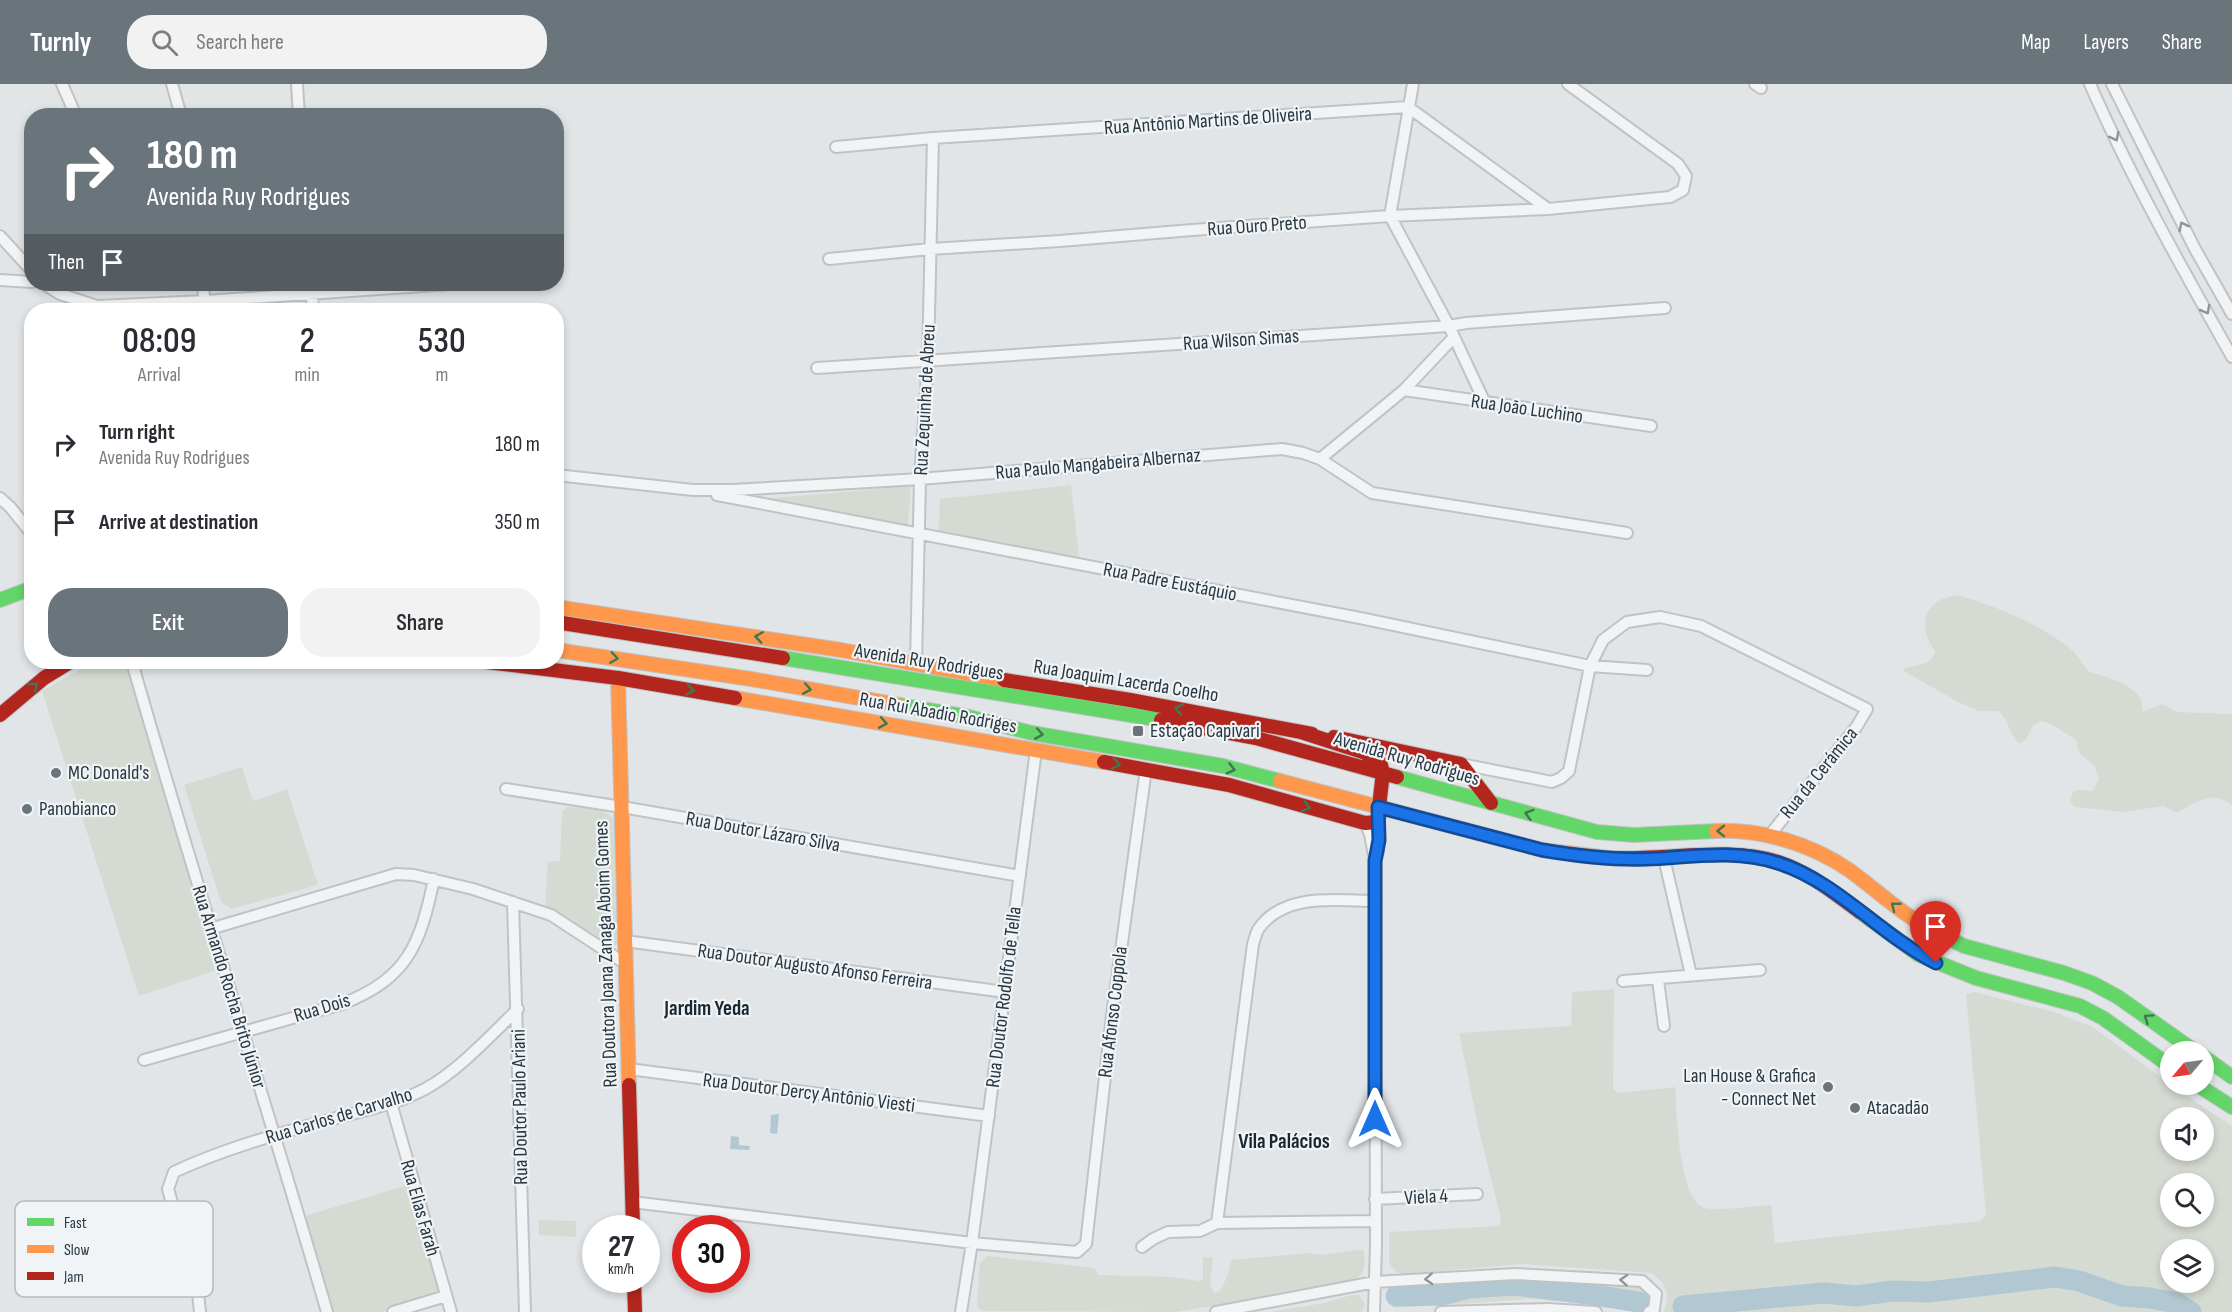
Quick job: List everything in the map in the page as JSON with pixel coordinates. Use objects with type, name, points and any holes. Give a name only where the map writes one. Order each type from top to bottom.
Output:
[{"type":"main road","points":[[0,600],[24,590]]},
{"type":"main road","name":"Rua Joaquim Lacerda Coelho","points":[[564,608],[703,628],[1130,700],[1461,764]]},
{"type":"main road","name":"Avenida Ruy Rodrigues","points":[[564,623],[1197,726],[1256,738],[1577,827],[1619,835],[1726,831],[1769,836],[1794,842],[1837,862],[1909,916],[1936,933],[1964,946],[2064,973],[2105,990],[2180,1041]]},
{"type":"main road","points":[[564,651],[751,679],[969,717],[1032,733],[1223,766],[1542,850],[1604,859],[1740,855],[1777,862],[1832,891],[1920,955],[1976,978],[2080,1006],[2103,1018],[2160,1059]]},
{"type":"main road","points":[[0,715],[44,678],[59,669]]},
{"type":"main road","name":"Rua Rui Abadio Rodriges","points":[[564,669],[1146,769],[1229,785],[1372,823]]},
{"type":"main road","name":"Rua Doutora Joana Zanaga Aboim Gomes","points":[[618,678],[632,1215]]},
{"type":"main road","points":[[1301,732],[1363,752],[1380,762],[1383,772],[1378,807],[1372,823]]},
{"type":"main road","points":[[1461,764],[1491,803]]},
{"type":"main road","points":[[2214,1064],[2232,1077]]},
{"type":"main road","points":[[2213,1095],[2232,1107]]},
{"type":"main road","points":[[634,1293],[635,1312]]},
{"type":"street","points":[[62,84],[72,108]]},
{"type":"street","points":[[172,84],[179,108]]},
{"type":"street","points":[[297,84],[298,108]]},
{"type":"street","points":[[1413,84],[1390,216],[1455,337],[1485,403]]},
{"type":"street","name":"Rua Ouro Preto","points":[[829,259],[930,249],[1060,242],[1390,216],[1548,208],[1670,196],[1683,190],[1686,176],[1678,164],[1568,84]]},
{"type":"street","points":[[2090,84],[2104,117],[2232,357]]},
{"type":"street","points":[[2112,84],[2195,249],[2232,314]]},
{"type":"street","points":[[1408,107],[1548,208]]},
{"type":"street","name":"Rua Antônio Martins de Oliveira","points":[[836,147],[933,138],[1408,107]]},
{"type":"street","name":"Rua Zequinha de Abreu","points":[[916,663],[918,534],[928,360],[933,138]]},
{"type":"street","points":[[0,236],[24,262]]},
{"type":"street","points":[[0,280],[24,282]]},
{"type":"street","points":[[55,291],[84,303]]},
{"type":"street","points":[[223,303],[293,291]]},
{"type":"street","name":"Rua Wilson Simas","points":[[818,368],[1449,326],[1466,322],[1665,308]]},
{"type":"street","points":[[1320,459],[1404,390],[1455,337]]},
{"type":"street","name":"Rua João Luchino","points":[[1404,390],[1651,426]]},
{"type":"street","name":"Rua Paulo Mangabeira Albernaz","points":[[564,476],[693,490],[733,490],[921,479],[1282,449],[1320,459],[1372,493],[1627,533]]},
{"type":"street","name":"Rua Padre Eustáquio","points":[[693,490],[1359,618],[1590,666],[1647,670]]},
{"type":"street","points":[[0,498],[24,524]]},
{"type":"street","name":"Rua da Cerámica","points":[[1590,666],[1603,640],[1627,622],[1660,617],[1701,627],[1867,709],[1857,726],[1769,836]]},
{"type":"street","points":[[1461,764],[1552,782],[1561,778],[1569,771],[1590,666]]},
{"type":"street","name":"Rua Armando Rocha Brito Júnior","points":[[134,669],[210,929],[327,1312]]},
{"type":"street","name":"Rua Doutor Rodolfo de Tella","points":[[961,1312],[989,1116],[1036,750]]},
{"type":"street","name":"Rua Afonso Coppola","points":[[972,1243],[1077,1252],[1086,1244],[1112,1015],[1146,769]]},
{"type":"street","name":"Rua Doutor Lázaro Silva","points":[[506,789],[1020,876]]},
{"type":"street","points":[[1372,823],[1370,834],[1375,861],[1376,901],[1374,1312]]},
{"type":"street","points":[[1664,858],[1691,975]]},
{"type":"street","points":[[210,929],[396,874],[434,879],[551,915],[626,964]]},
{"type":"street","name":"Rua Dois","points":[[144,1060],[342,1004],[365,995],[391,977],[411,952],[421,931],[434,879]]},
{"type":"street","points":[[1217,1224],[1253,944],[1258,928],[1274,913],[1297,902],[1376,901]]},
{"type":"street","name":"Rua Doutor Paulo Ariani","points":[[513,902],[518,1009],[525,1312]]},
{"type":"street","name":"Rua Doutor Augusto Afonso Ferreira","points":[[625,941],[1005,992]]},
{"type":"street","points":[[1623,981],[1658,980],[1760,970]]},
{"type":"street","points":[[1658,980],[1664,1026]]},
{"type":"street","name":"Rua Carlos de Carvalho","points":[[171,1201],[168,1189],[174,1172],[194,1163],[274,1134],[391,1103],[424,1089],[442,1078],[518,1009]]},
{"type":"street","name":"Rua Doutor Dercy Antônio Viesti","points":[[629,1069],[989,1116]]},
{"type":"street","name":"Rua Elias Farah","points":[[391,1103],[451,1312]]},
{"type":"street","name":"Viela 4","points":[[1375,1199],[1477,1194]]},
{"type":"street","points":[[632,1202],[972,1243]]},
{"type":"street","points":[[1142,1247],[1153,1239],[1168,1233],[1200,1230],[1217,1224],[1376,1221]]},
{"type":"street","points":[[1216,1312],[1375,1282],[1515,1274],[1642,1281],[1656,1293],[1654,1309],[1649,1312]]},
{"type":"street","points":[[393,1312],[446,1296]]},
{"type":"street","name":"Rua Carlos de Carvalho","points":[[198,1297],[200,1312]]},
{"type":"street","points":[[1441,1312],[1548,1309],[1596,1312]]},
{"type":"shaded area","points":[[1071,485],[1080,567],[938,543],[940,499]]},
{"type":"shaded area","points":[[911,486],[908,525],[763,499]]},
{"type":"shaded area","points":[[1957,595],[1987,604],[2051,635],[2075,653],[2089,672],[2117,681],[2137,693],[2143,712],[2162,704],[2177,712],[2232,714],[2232,806],[2218,798],[2211,798],[2197,802],[2177,813],[2164,806],[2123,812],[2075,807],[2070,802],[2073,792],[2092,791],[2099,779],[2094,765],[2079,753],[2076,740],[2051,724],[2041,721],[2033,726],[2025,741],[2019,743],[1998,711],[1979,711],[1958,702],[1902,670],[1926,663],[1933,656],[1935,651],[1928,638],[1925,625],[1928,612],[1938,601]]},
{"type":"shaded area","points":[[80,669],[134,669],[223,968],[139,996],[42,691]]},
{"type":"shaded area","points":[[242,767],[253,801],[287,789],[318,885],[231,909],[221,902],[184,785]]},
{"type":"shaded area","points":[[568,807],[602,811],[613,818],[616,823],[619,943],[617,945],[608,945],[545,907],[548,862],[560,861],[562,811]]},
{"type":"shaded area","points":[[1614,989],[1613,1089],[1619,1093],[1675,1087],[1678,1134],[1684,1173],[1697,1202],[1711,1209],[1771,1205],[1775,1243],[1980,1221],[1986,1214],[1966,994],[1974,992],[2051,1011],[2093,1027],[2160,1077],[2160,1095],[2186,1095],[2204,1107],[2160,1107],[2160,1161],[2214,1161],[2214,1114],[2232,1126],[2232,1312],[1663,1312],[1667,1300],[1666,1290],[1664,1285],[1651,1273],[1522,1264],[1405,1274],[1396,1272],[1389,1263],[1389,1232],[1499,1226],[1501,1219],[1479,1131],[1459,1033],[1571,1026],[1572,992]]},
{"type":"shaded area","points":[[411,1184],[444,1293],[382,1312],[330,1312],[301,1217]]},
{"type":"shaded area","points":[[539,1220],[576,1221],[576,1237],[539,1235]]},
{"type":"shaded area","points":[[1364,1250],[1364,1263],[1363,1271],[1355,1279],[1323,1288],[1175,1312],[986,1311],[980,1310],[977,1305],[980,1263],[988,1256],[1095,1268],[1098,1275],[1173,1277],[1199,1281],[1203,1280],[1203,1257],[1213,1258],[1210,1284],[1214,1293],[1220,1291],[1228,1275],[1231,1260],[1308,1253],[1321,1255]]},
{"type":"shaded area","points":[[1496,1281],[1559,1281],[1640,1286],[1645,1297],[1642,1305],[1634,1308],[1532,1299],[1393,1308],[1391,1290]]},
{"type":"shaded area","points":[[1359,1295],[1365,1305],[1361,1312],[1270,1312],[1324,1303]]},
{"type":"water","points":[[779,1114],[777,1134],[770,1133],[771,1115]]},
{"type":"water","points":[[731,1136],[739,1137],[739,1145],[750,1146],[749,1150],[730,1149]]},
{"type":"waterway","points":[[1683,1306],[1824,1293],[1856,1296],[1893,1291],[1929,1292],[2055,1277],[2079,1281],[2122,1296],[2177,1303],[2191,1312]]},
{"type":"waterway","points":[[1396,1296],[1442,1295],[1468,1288],[1515,1285],[1645,1303]]},
{"type":"traffic: fast","points":[[0,600],[24,591]]},
{"type":"traffic: fast","points":[[783,658],[1161,720]]},
{"type":"traffic: fast","points":[[899,705],[969,717],[1032,733],[1223,766],[1280,781]]},
{"type":"traffic: fast","points":[[1397,777],[1597,832],[1634,835],[1716,831]]},
{"type":"traffic: fast","points":[[1860,912],[1919,955],[1976,978],[2080,1006],[2103,1018],[2160,1059]]},
{"type":"traffic: fast","points":[[1924,926],[1964,946],[2064,973],[2092,983],[2118,997],[2180,1041]]},
{"type":"traffic: fast","points":[[2214,1064],[2232,1077]]},
{"type":"traffic: fast","points":[[2213,1095],[2232,1107]]},
{"type":"traffic: slow","points":[[564,608],[841,650],[1004,680]]},
{"type":"traffic: slow","points":[[564,651],[751,679],[899,705]]},
{"type":"traffic: slow","points":[[618,678],[629,1085]]},
{"type":"traffic: slow","points":[[735,698],[1104,762]]},
{"type":"traffic: slow","points":[[1280,781],[1542,850],[1609,858]]},
{"type":"traffic: slow","points":[[1716,831],[1768,836],[1786,840],[1819,853],[1849,870],[1924,926]]},
{"type":"traffic: jam","points":[[564,623],[783,658]]},
{"type":"traffic: jam","points":[[0,715],[44,678],[59,669]]},
{"type":"traffic: jam","points":[[544,669],[618,678],[735,698]]},
{"type":"traffic: jam","points":[[1004,680],[1130,700],[1312,734]]},
{"type":"traffic: jam","points":[[1161,720],[1256,738],[1397,777]]},
{"type":"traffic: jam","points":[[1301,732],[1363,752],[1380,762],[1383,772],[1379,807]]},
{"type":"traffic: jam","points":[[1334,737],[1461,764],[1491,803]]},
{"type":"traffic: jam","points":[[1104,762],[1229,785],[1365,823],[1378,822],[1379,807]]},
{"type":"traffic: jam","points":[[1609,858],[1717,854],[1759,857],[1800,871],[1860,912]]},
{"type":"traffic: jam","points":[[629,1085],[633,1215]]},
{"type":"traffic: jam","points":[[634,1293],[635,1312]]},
{"type":"place","name":"Estação Capivari","points":[[1138,731]]},
{"type":"place","name":"MC Donald's","points":[[56,773]]},
{"type":"place","name":"Panobianco","points":[[27,809]]},
{"type":"place","name":"Lan House & Grafica - Connect Net","points":[[1828,1087]]},
{"type":"place","name":"Atacadão","points":[[1855,1108]]},
{"type":"district","name":"Jardim Yeda","points":[[707,1008]]},
{"type":"district","name":"Vila Palácios","points":[[1284,1141]]},
{"type":"route","points":[[1375,1119],[1375,861],[1379,840],[1378,807],[1569,855],[1622,859],[1723,854],[1777,862],[1813,878],[1906,946],[1936,963]]}]
